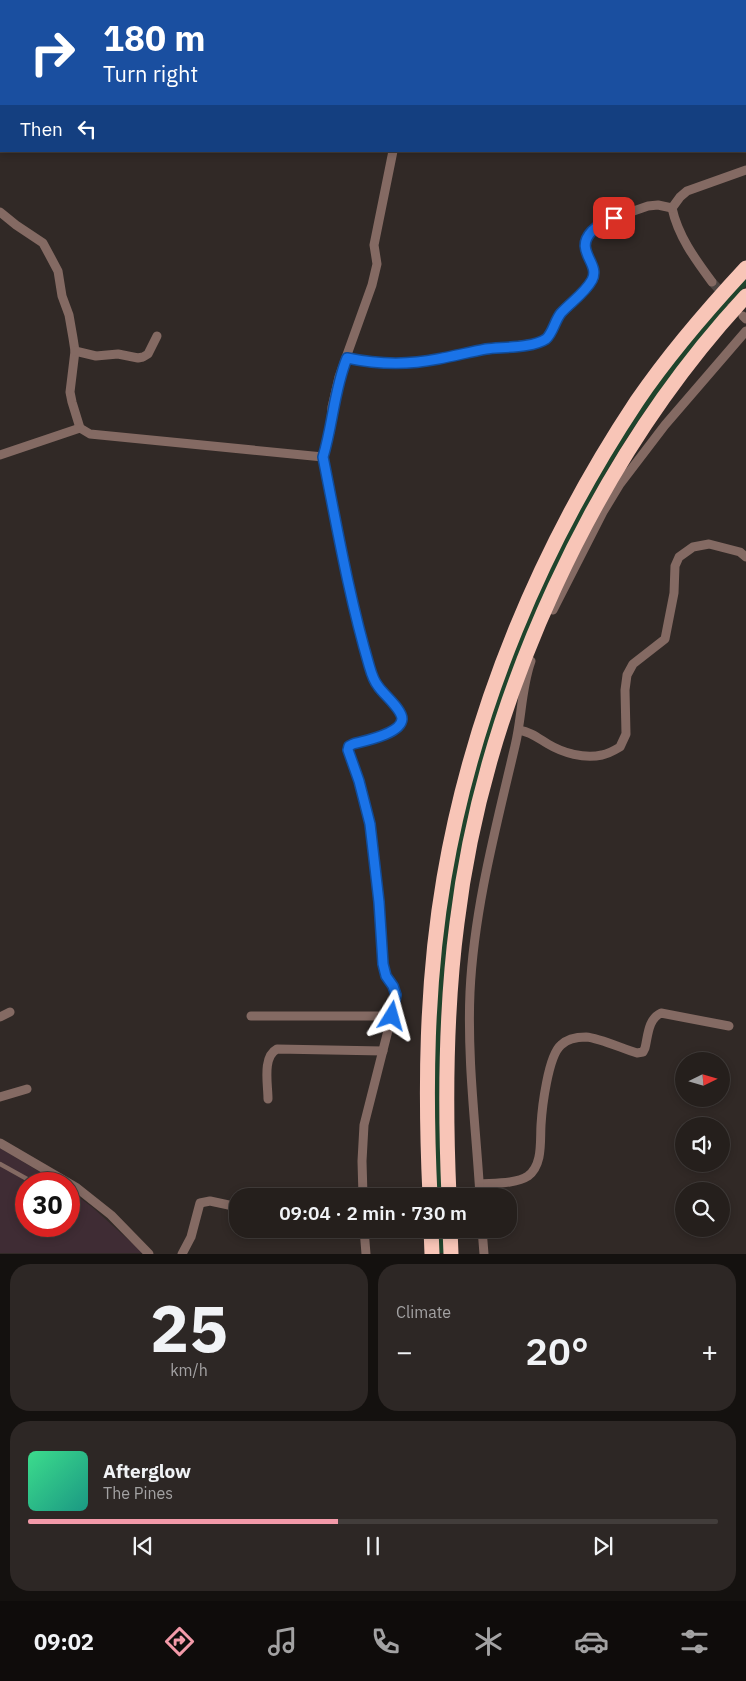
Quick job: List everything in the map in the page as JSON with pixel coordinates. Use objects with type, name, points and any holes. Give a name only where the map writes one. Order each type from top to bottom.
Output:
[{"type":"highway","points":[[430,1188],[427,1049],[432,968],[444,876],[464,788],[488,705],[528,601],[550,553],[594,470],[638,399],[697,323],[746,268]]},
{"type":"highway","points":[[449,1188],[446,1049],[457,921],[463,880],[480,803],[506,711],[568,560],[611,480],[650,417],[677,379],[746,296]]},
{"type":"highway","points":[[431,1238],[432,1254]]},
{"type":"highway","points":[[451,1238],[453,1254]]},
{"type":"street","points":[[363,1188],[364,1125],[396,995],[393,986],[386,976],[383,964],[380,911],[370,824],[359,781],[348,750],[349,746],[353,744],[388,734],[399,726],[402,719],[399,711],[376,684],[356,624],[323,457],[330,432],[332,407],[339,377],[374,278],[377,264],[374,245],[393,152]]},
{"type":"street","points":[[712,282],[681,235],[674,220],[672,208],[680,196],[687,191],[746,170]]},
{"type":"street","points":[[347,358],[364,361],[406,363],[437,360],[485,350],[537,343],[547,338],[561,313],[588,287],[594,278],[593,267],[586,252],[585,242],[590,234],[602,222],[648,206],[658,205],[672,208]]},
{"type":"street","points":[[0,212],[43,243],[58,271],[62,296],[72,327],[75,351],[70,392],[80,428],[90,434],[323,457]]},
{"type":"street","points":[[480,1188],[472,1079],[470,1019],[473,954],[492,838],[519,730],[523,688],[536,648],[564,586],[620,484],[665,425],[746,331]]},
{"type":"street","points":[[75,351],[96,356],[118,354],[138,358],[148,354],[157,336]]},
{"type":"street","points":[[0,455],[80,428]]},
{"type":"street","points":[[519,730],[535,735],[550,745],[564,751],[581,756],[603,755],[620,747],[626,734],[625,690],[627,675],[633,664],[665,639],[674,593],[675,566],[678,557],[693,547],[709,544],[740,552],[746,557]]},
{"type":"street","points":[[0,1018],[10,1012]]},
{"type":"street","points":[[480,1184],[517,1180],[529,1176],[536,1166],[540,1150],[543,1102],[555,1052],[561,1044],[573,1038],[587,1037],[637,1053],[642,1052],[645,1048],[651,1022],[655,1016],[661,1013],[729,1026]]},
{"type":"street","points":[[251,1016],[392,1016]]},
{"type":"street","points":[[268,1099],[268,1062],[270,1055],[277,1049],[383,1051]]},
{"type":"street","points":[[0,1097],[26,1089]]},
{"type":"street","points":[[0,1143],[77,1188],[111,1215],[149,1254]]},
{"type":"street","points":[[182,1254],[191,1237],[200,1203],[210,1201],[229,1205]]},
{"type":"street","points":[[365,1238],[366,1254]]},
{"type":"street","points":[[483,1238],[484,1254]]},
{"type":"lane","points":[[0,1164],[15,1172]]},
{"type":"shaded area","points":[[0,1148],[40,1172],[15,1172],[15,1237],[80,1237],[80,1198],[143,1253],[0,1253]]},
{"type":"green space","points":[[746,278],[746,286],[679,365],[638,421],[601,481],[518,655],[481,766],[461,851],[450,919],[440,1038],[442,1188],[437,1188],[435,1058],[440,955],[455,853],[471,785],[491,717],[514,650],[542,584],[573,521],[608,460],[645,402],[706,323]]},
{"type":"green space","points":[[438,1238],[443,1238],[444,1253],[439,1253]]},
{"type":"tunnel","points":[[712,282],[739,311]]},
{"type":"route","points":[[392,1016],[396,995],[393,986],[384,973],[379,902],[370,824],[359,781],[348,750],[349,746],[353,744],[388,734],[399,726],[402,719],[399,711],[376,684],[356,624],[323,457],[330,432],[332,407],[339,377],[347,358],[364,361],[420,362],[537,343],[547,338],[561,313],[588,287],[594,278],[593,267],[586,252],[585,242],[602,222],[614,218]]}]
